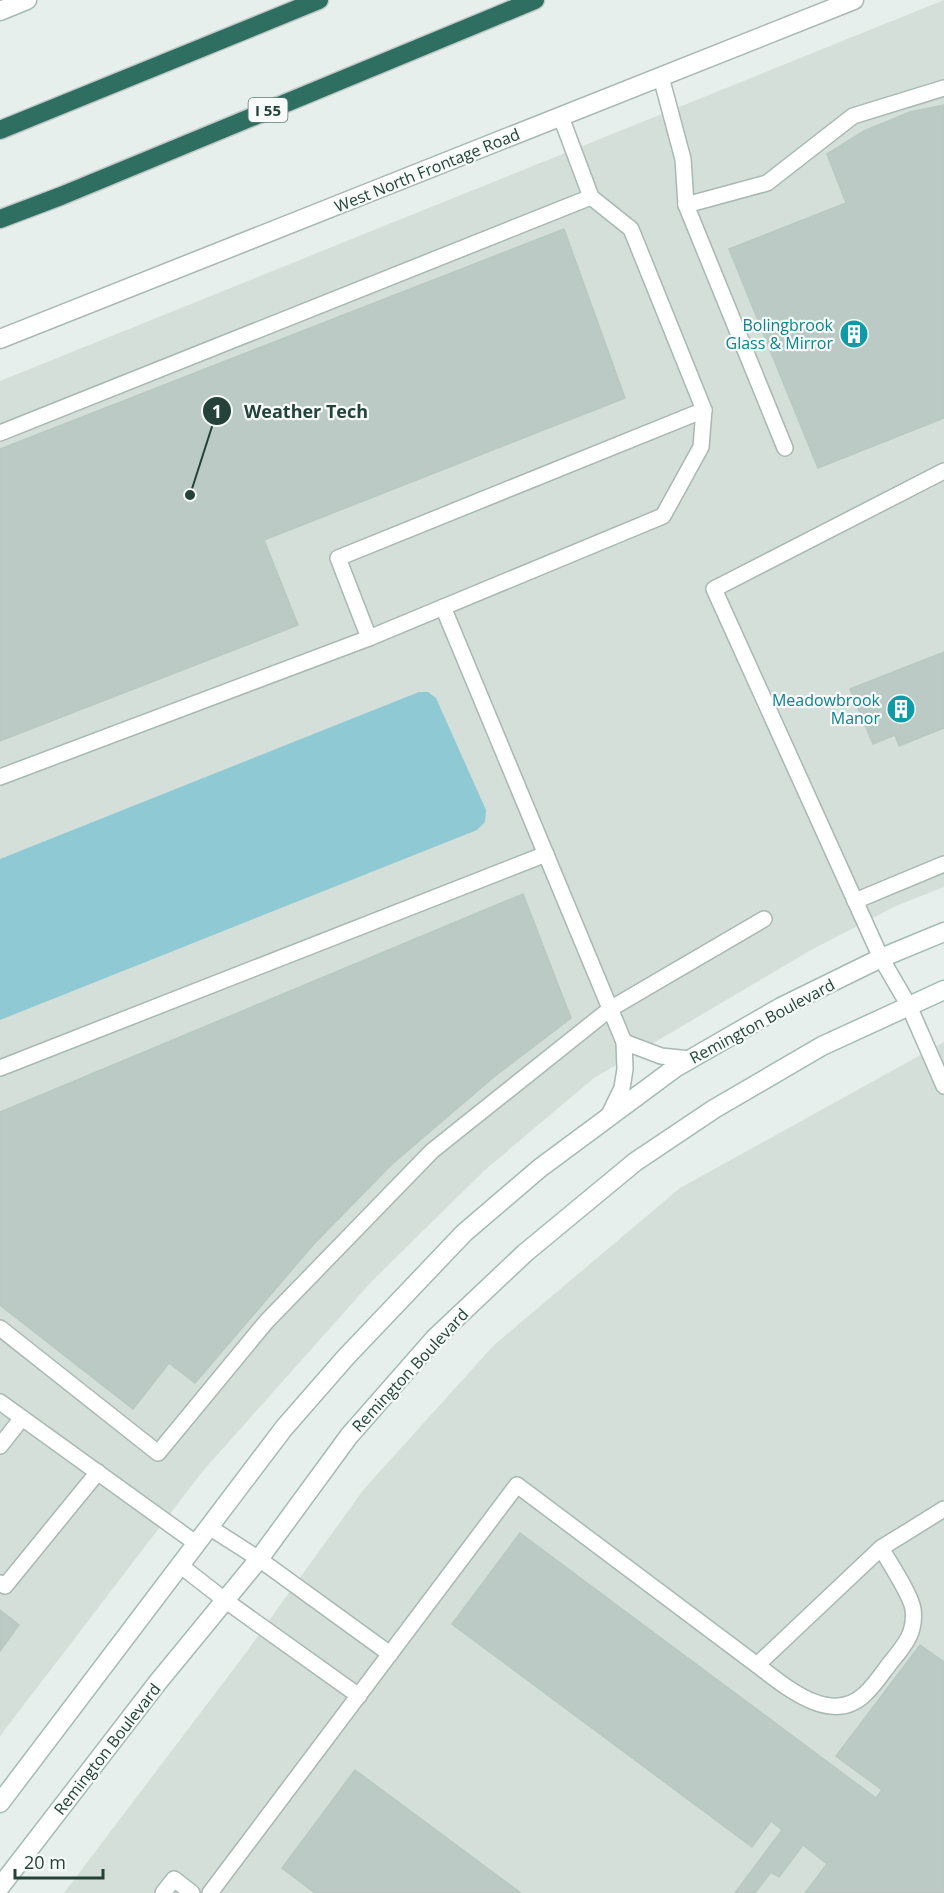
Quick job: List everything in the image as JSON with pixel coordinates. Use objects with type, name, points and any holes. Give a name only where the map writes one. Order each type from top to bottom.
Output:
[{"type":"highway","points":[[0,130],[319,0]]},
{"type":"highway","name":"I 55","points":[[0,219],[61,196],[535,0]]},
{"type":"street","points":[[0,11],[27,0]]},
{"type":"street","name":"West North Frontage Road","points":[[0,339],[854,0]]},
{"type":"street","name":"Remington Boulevard","points":[[0,1803],[284,1428],[346,1357],[464,1233],[540,1168],[690,1059],[781,1007],[881,958],[944,932]]},
{"type":"street","name":"Remington Boulevard","points":[[0,1887],[158,1682],[259,1559],[349,1436],[435,1338],[525,1253],[635,1162],[714,1108],[822,1046],[944,990]]},
{"type":"lane","points":[[661,77],[683,159],[686,205],[785,448]]},
{"type":"lane","points":[[686,205],[767,183],[853,116],[944,88]]},
{"type":"lane","points":[[0,777],[369,638],[663,516],[701,447],[704,410],[632,229],[591,197],[561,117]]},
{"type":"lane","points":[[0,433],[591,197]]},
{"type":"lane","points":[[369,638],[338,558],[704,410]]},
{"type":"lane","points":[[944,471],[714,589],[881,958],[909,1006],[944,1086]]},
{"type":"lane","points":[[443,607],[624,1042],[622,1088],[607,1119]]},
{"type":"lane","points":[[0,1068],[546,854]]},
{"type":"lane","points":[[855,901],[944,864]]},
{"type":"lane","points":[[0,1328],[159,1453],[266,1322],[432,1151],[610,1009],[764,919]]},
{"type":"lane","points":[[624,1042],[661,1056],[690,1059]]},
{"type":"lane","points":[[0,1402],[197,1544]]},
{"type":"lane","points":[[0,1446],[22,1418]]},
{"type":"lane","points":[[0,1583],[5,1586],[98,1472]]},
{"type":"lane","points":[[210,1893],[517,1485],[794,1692],[823,1705],[845,1706],[865,1695],[909,1640],[914,1625],[913,1606],[881,1548]]},
{"type":"lane","points":[[757,1665],[881,1548],[944,1509]]},
{"type":"lane","points":[[209,1527],[259,1559],[390,1654]]},
{"type":"lane","points":[[181,1566],[359,1696]]},
{"type":"lane","points":[[163,1893],[174,1879],[192,1893]]},
{"type":"shaded area","points":[[944,0],[944,887],[896,906],[813,949],[594,1078],[485,1170],[372,1281],[202,1472],[0,1736],[0,381]]},
{"type":"shaded area","points":[[944,1042],[944,1893],[64,1893],[245,1654],[364,1489],[494,1345],[680,1188]]},
{"type":"water","points":[[419,692],[428,692],[436,698],[486,810],[485,822],[477,830],[0,1020],[0,859]]},
{"type":"building","name":"Bolingbrook Glass & Mirror","points":[[944,105],[944,418],[818,468],[729,249],[846,203],[827,154],[864,131],[910,112]]},
{"type":"building","points":[[564,229],[625,398],[264,540],[298,625],[0,741],[0,449]]},
{"type":"building","name":"Meadowbrook Manor","points":[[944,652],[944,728],[899,746],[895,735],[873,744],[850,689]]},
{"type":"building","points":[[523,894],[571,1018],[495,1076],[391,1165],[313,1245],[195,1383],[169,1363],[133,1409],[0,1305],[0,1112]]},
{"type":"building","points":[[520,1533],[876,1798],[882,1790],[836,1756],[920,1645],[944,1662],[944,1893],[805,1893],[827,1864],[803,1845],[779,1877],[771,1872],[755,1893],[735,1893],[782,1830],[771,1821],[752,1847],[452,1624]]},
{"type":"building","points":[[0,1610],[19,1625],[0,1651]]},
{"type":"building","points":[[355,1770],[521,1893],[315,1893],[282,1868]]},
{"type":"place","name":"Bolingbrook Glass & Mirror","points":[[854,334]]},
{"type":"place","name":"Weather Tech","points":[[190,495]]},
{"type":"place","name":"Meadowbrook Manor","points":[[901,709]]}]
